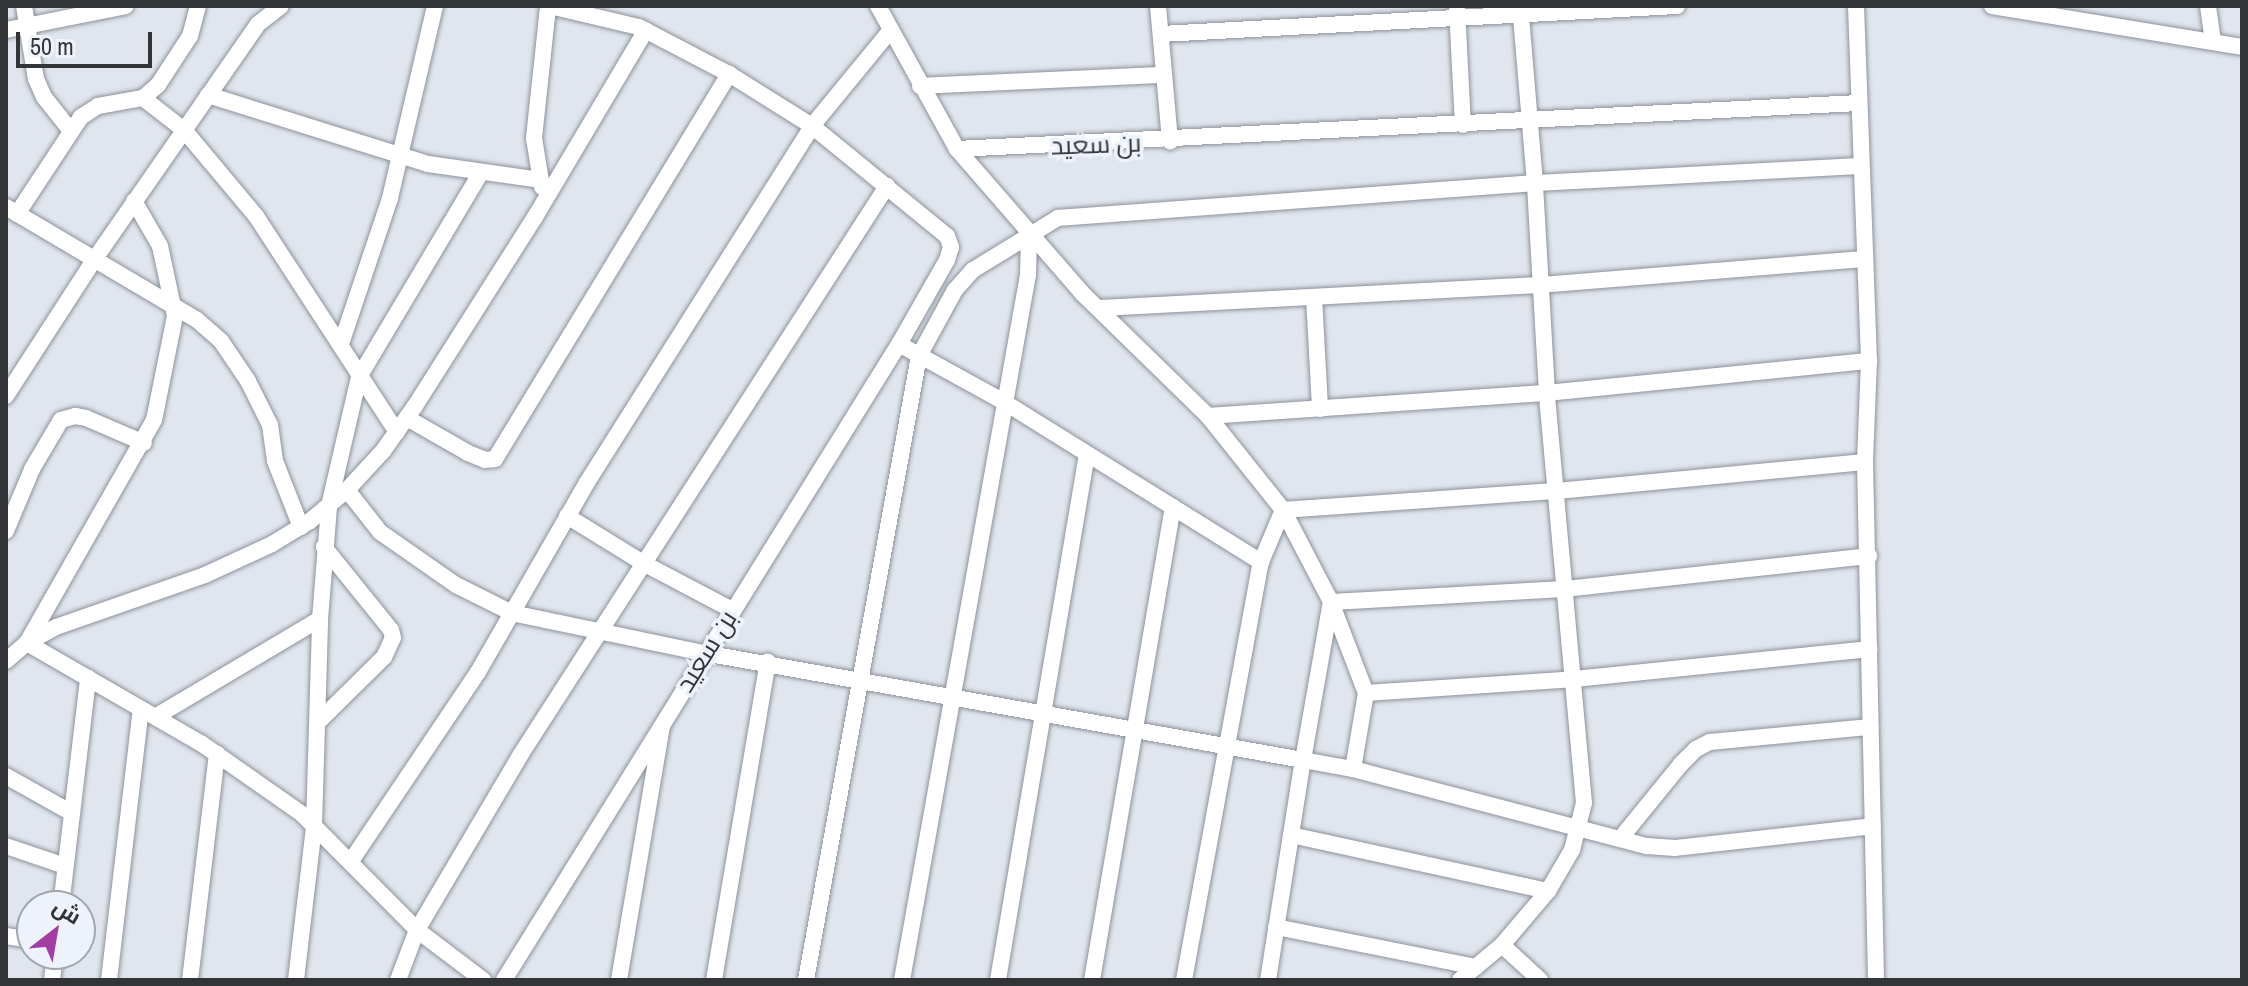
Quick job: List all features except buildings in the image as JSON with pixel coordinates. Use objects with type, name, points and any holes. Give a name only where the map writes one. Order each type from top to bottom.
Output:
[{"type":"street","points":[[24,6],[36,79],[44,97],[71,131]]},
{"type":"street","points":[[6,30],[126,6]]},
{"type":"street","points":[[198,6],[190,36],[158,85],[143,98],[98,106],[81,117],[12,210],[174,306],[221,341],[248,381],[270,425],[275,461],[301,527]]},
{"type":"street","points":[[7,394],[134,201],[258,24],[281,6]]},
{"type":"street","points":[[341,344],[390,198],[435,6]]},
{"type":"street","points":[[398,980],[417,930],[599,631],[887,186],[812,126],[729,74],[646,30],[549,6],[534,138],[545,200]]},
{"type":"street","points":[[878,6],[957,149],[989,189],[1064,274],[1208,416],[1283,510],[1331,602],[1366,693],[1353,769]]},
{"type":"street","name":"بن سعيد","points":[[957,149],[1170,141],[1158,6]]},
{"type":"street","points":[[1161,34],[1457,12],[1677,6]]},
{"type":"street","points":[[1856,6],[1869,361],[1865,462],[1876,980]]},
{"type":"street","points":[[1992,6],[2242,47]]},
{"type":"street","points":[[2208,6],[2213,41]]},
{"type":"street","points":[[1460,980],[1502,945],[1548,891],[1565,865],[1584,803],[1547,393],[1535,183],[1520,10]]},
{"type":"street","points":[[1457,12],[1463,125]]},
{"type":"street","points":[[6,661],[27,643],[56,627],[205,575],[301,527],[347,490],[402,425],[545,200],[646,30]]},
{"type":"street","points":[[351,861],[478,672],[567,516],[677,336],[812,126],[890,31]]},
{"type":"street","points":[[143,98],[184,130],[275,242],[359,377],[402,425],[478,458],[495,459],[729,74]]},
{"type":"street","points":[[920,86],[1163,75]]},
{"type":"street","points":[[208,95],[400,156],[480,174],[540,180]]},
{"type":"street","points":[[1170,141],[1858,103]]},
{"type":"street","points":[[806,980],[919,356],[955,290],[973,270],[1058,218],[1535,183],[1861,166]]},
{"type":"street","points":[[296,980],[314,826],[320,619],[329,506],[359,377],[480,174]]},
{"type":"street","name":"بن سعيد","points":[[504,980],[704,653],[899,344],[951,247],[947,236],[887,186]]},
{"type":"street","points":[[27,643],[144,443],[154,420],[167,368],[174,306],[157,237],[134,201]]},
{"type":"street","points":[[902,980],[1028,275],[1031,233]]},
{"type":"street","points":[[1099,308],[1540,285],[1865,259]]},
{"type":"street","points":[[1314,297],[1320,409]]},
{"type":"street","points":[[899,344],[1004,402],[1261,562]]},
{"type":"street","points":[[1208,416],[1547,393],[1869,361]]},
{"type":"street","points":[[6,531],[32,469],[61,420],[75,416],[86,418],[144,443]]},
{"type":"street","points":[[998,980],[1087,454]]},
{"type":"street","points":[[1283,510],[1557,491],[1865,462]]},
{"type":"street","points":[[347,490],[380,532],[456,585],[512,613],[704,653],[768,662],[1043,715],[1353,769],[1578,830],[1675,848],[1873,826]]},
{"type":"street","points":[[1092,980],[1173,507]]},
{"type":"street","points":[[1184,980],[1261,562],[1283,510]]},
{"type":"street","points":[[567,516],[643,563],[732,610]]},
{"type":"street","points":[[318,722],[384,657],[393,638],[391,630],[324,547]]},
{"type":"street","points":[[1331,602],[1565,589],[1869,556]]},
{"type":"street","points":[[1268,980],[1331,602]]},
{"type":"street","points":[[148,713],[320,619]]},
{"type":"street","points":[[27,643],[217,754],[314,826],[417,930],[483,980]]},
{"type":"street","points":[[1366,693],[1575,679],[1869,649]]},
{"type":"street","points":[[714,980],[768,662]]},
{"type":"street","points":[[63,890],[88,678]]},
{"type":"street","points":[[109,980],[148,713]]},
{"type":"street","points":[[619,980],[664,718]]},
{"type":"street","points":[[1620,839],[1681,764],[1696,749],[1710,742],[1870,727]]},
{"type":"street","points":[[190,980],[217,754]]},
{"type":"street","points":[[6,776],[72,813]]},
{"type":"street","points":[[1291,835],[1548,891]]},
{"type":"street","points":[[6,846],[65,866]]},
{"type":"street","points":[[1276,927],[1476,967]]},
{"type":"street","points":[[1502,945],[1540,980]]}]
